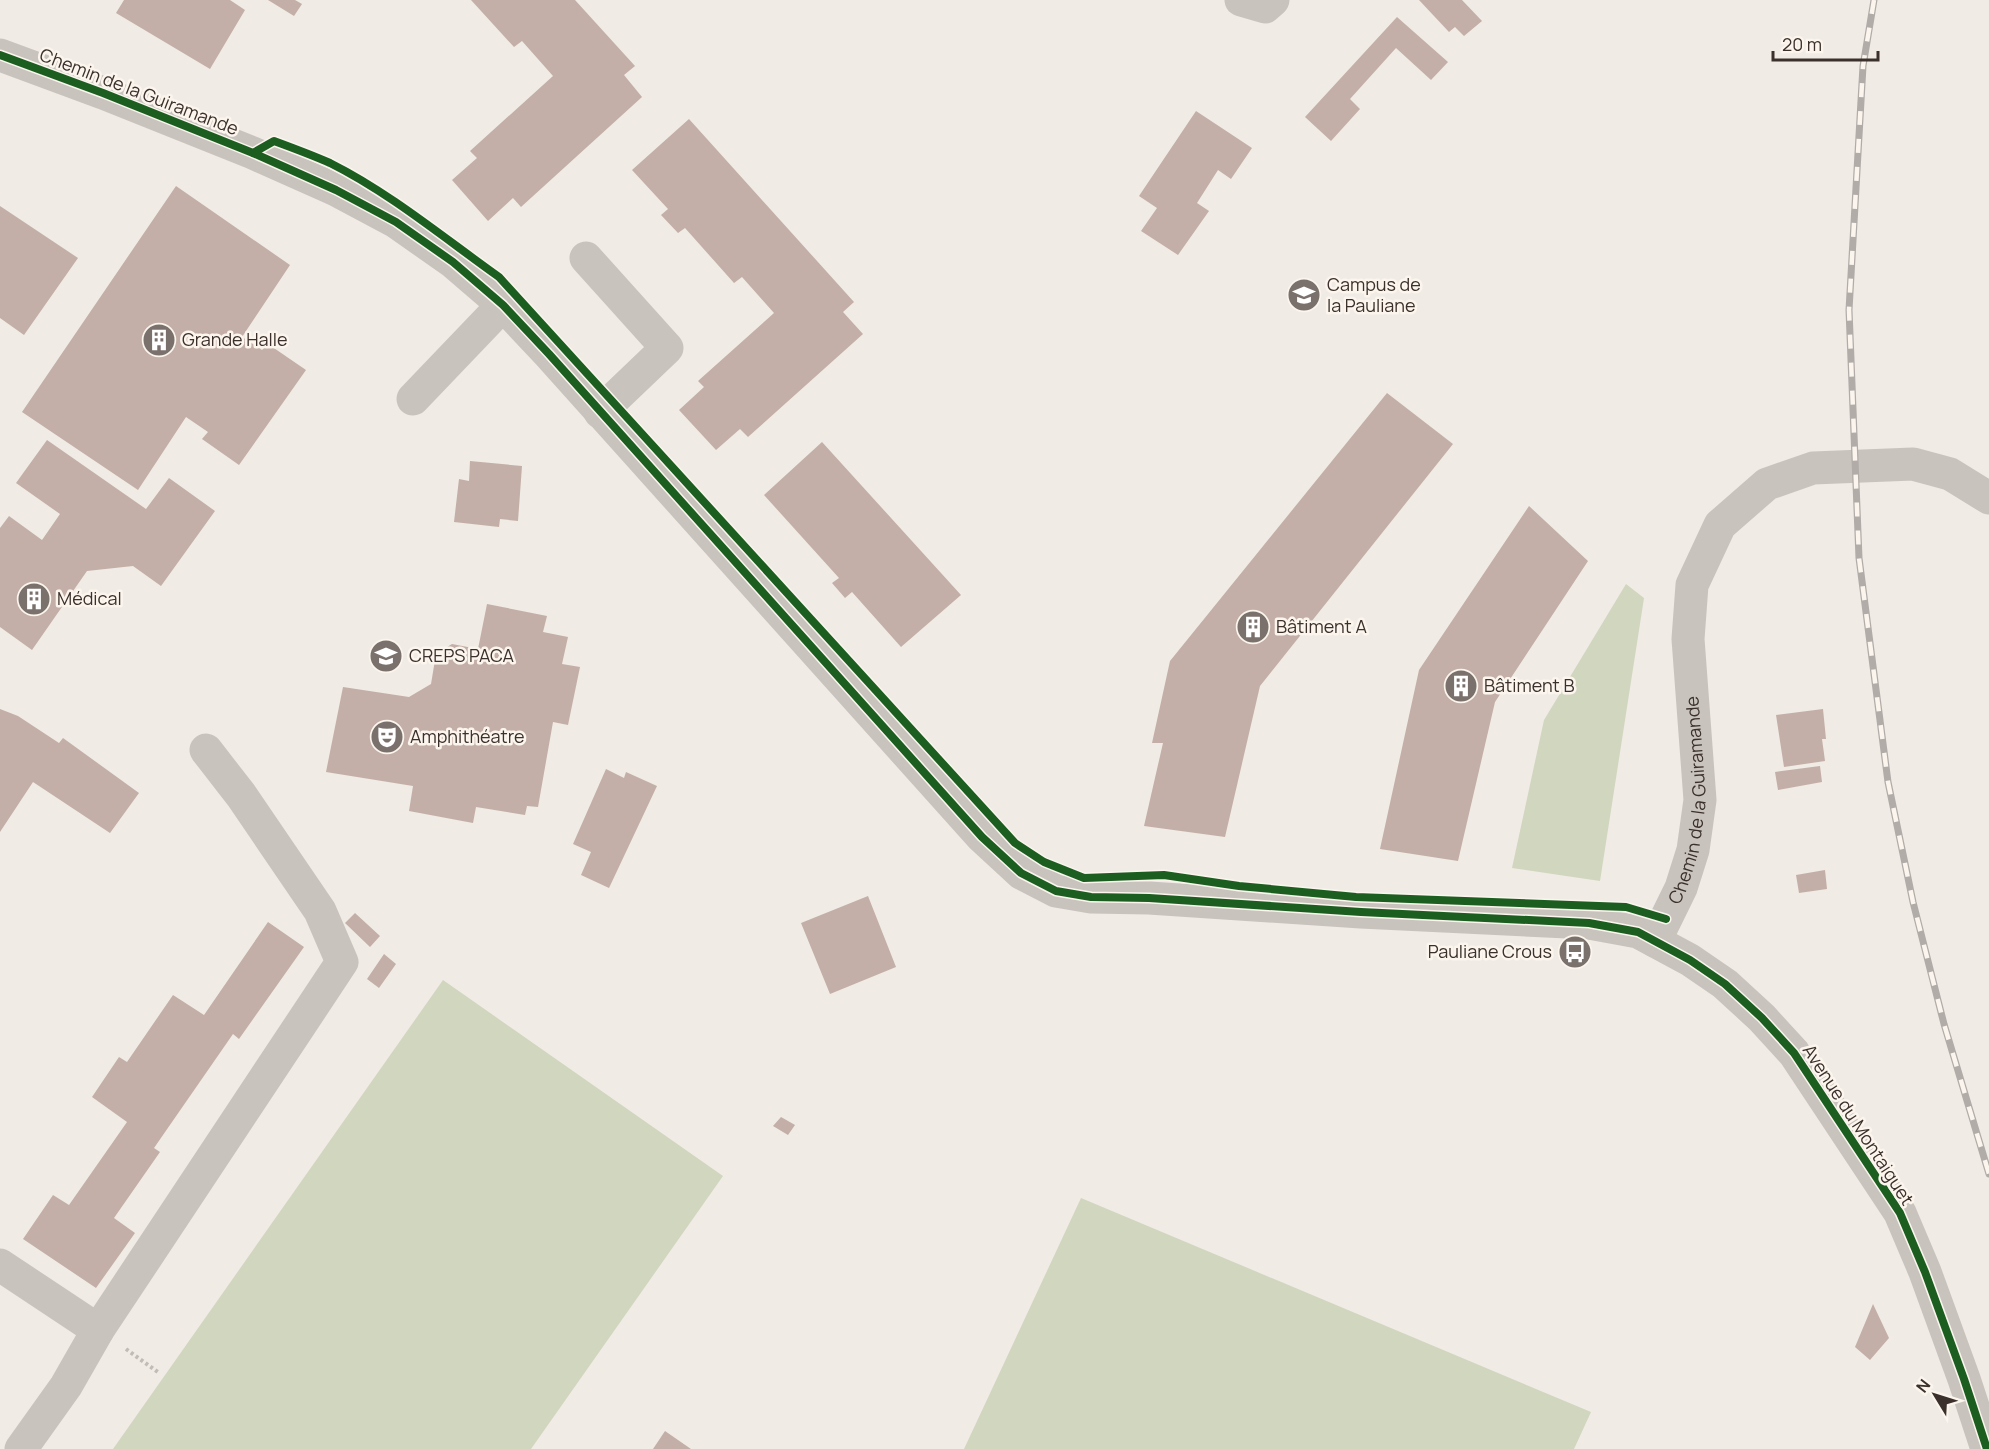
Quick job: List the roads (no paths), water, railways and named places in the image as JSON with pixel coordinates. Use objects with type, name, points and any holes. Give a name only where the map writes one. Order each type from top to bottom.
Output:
[{"type":"street","points":[[1241,0],[1265,7],[1273,0]]},
{"type":"street","name":"Chemin de la Guiramande","points":[[0,55],[253,153],[336,190],[396,222],[453,262],[503,305],[982,837],[1021,873],[1056,891],[1091,897],[1149,898],[1361,912],[1589,923],[1638,932],[1655,940],[1681,888],[1693,850],[1700,800],[1688,639],[1692,585],[1720,525],[1767,484],[1813,468],[1913,465],[1950,474],[1989,498]]},
{"type":"street","points":[[586,258],[667,348],[600,412]]},
{"type":"street","points":[[413,399],[503,305]]},
{"type":"street","points":[[21,1449],[66,1386],[98,1330],[342,962],[320,912],[241,795],[206,750]]},
{"type":"street","name":"Avenue du Montaiguet","points":[[1655,940],[1725,984],[1762,1018],[1794,1053],[1870,1166],[1900,1213],[1925,1272],[1987,1449]]},
{"type":"street","points":[[0,1265],[98,1330]]},
{"type":"railway","points":[[1874,0],[1863,66],[1849,310],[1859,558],[1888,782],[1913,902],[1944,1024],[1989,1174]]},
{"type":"place","name":"Campus de la Pauliane","points":[[1304,295]]},
{"type":"place","name":"Grande Halle","points":[[159,340]]},
{"type":"place","name":"Médical","points":[[34,599]]},
{"type":"place","name":"Bâtiment A","points":[[1253,627]]},
{"type":"place","name":"CREPS PACA","points":[[386,656]]},
{"type":"place","name":"Bâtiment B","points":[[1461,686]]},
{"type":"place","name":"Amphithéatre","points":[[387,737]]},
{"type":"place","name":"Pauliane Crous","points":[[1575,952]]}]
